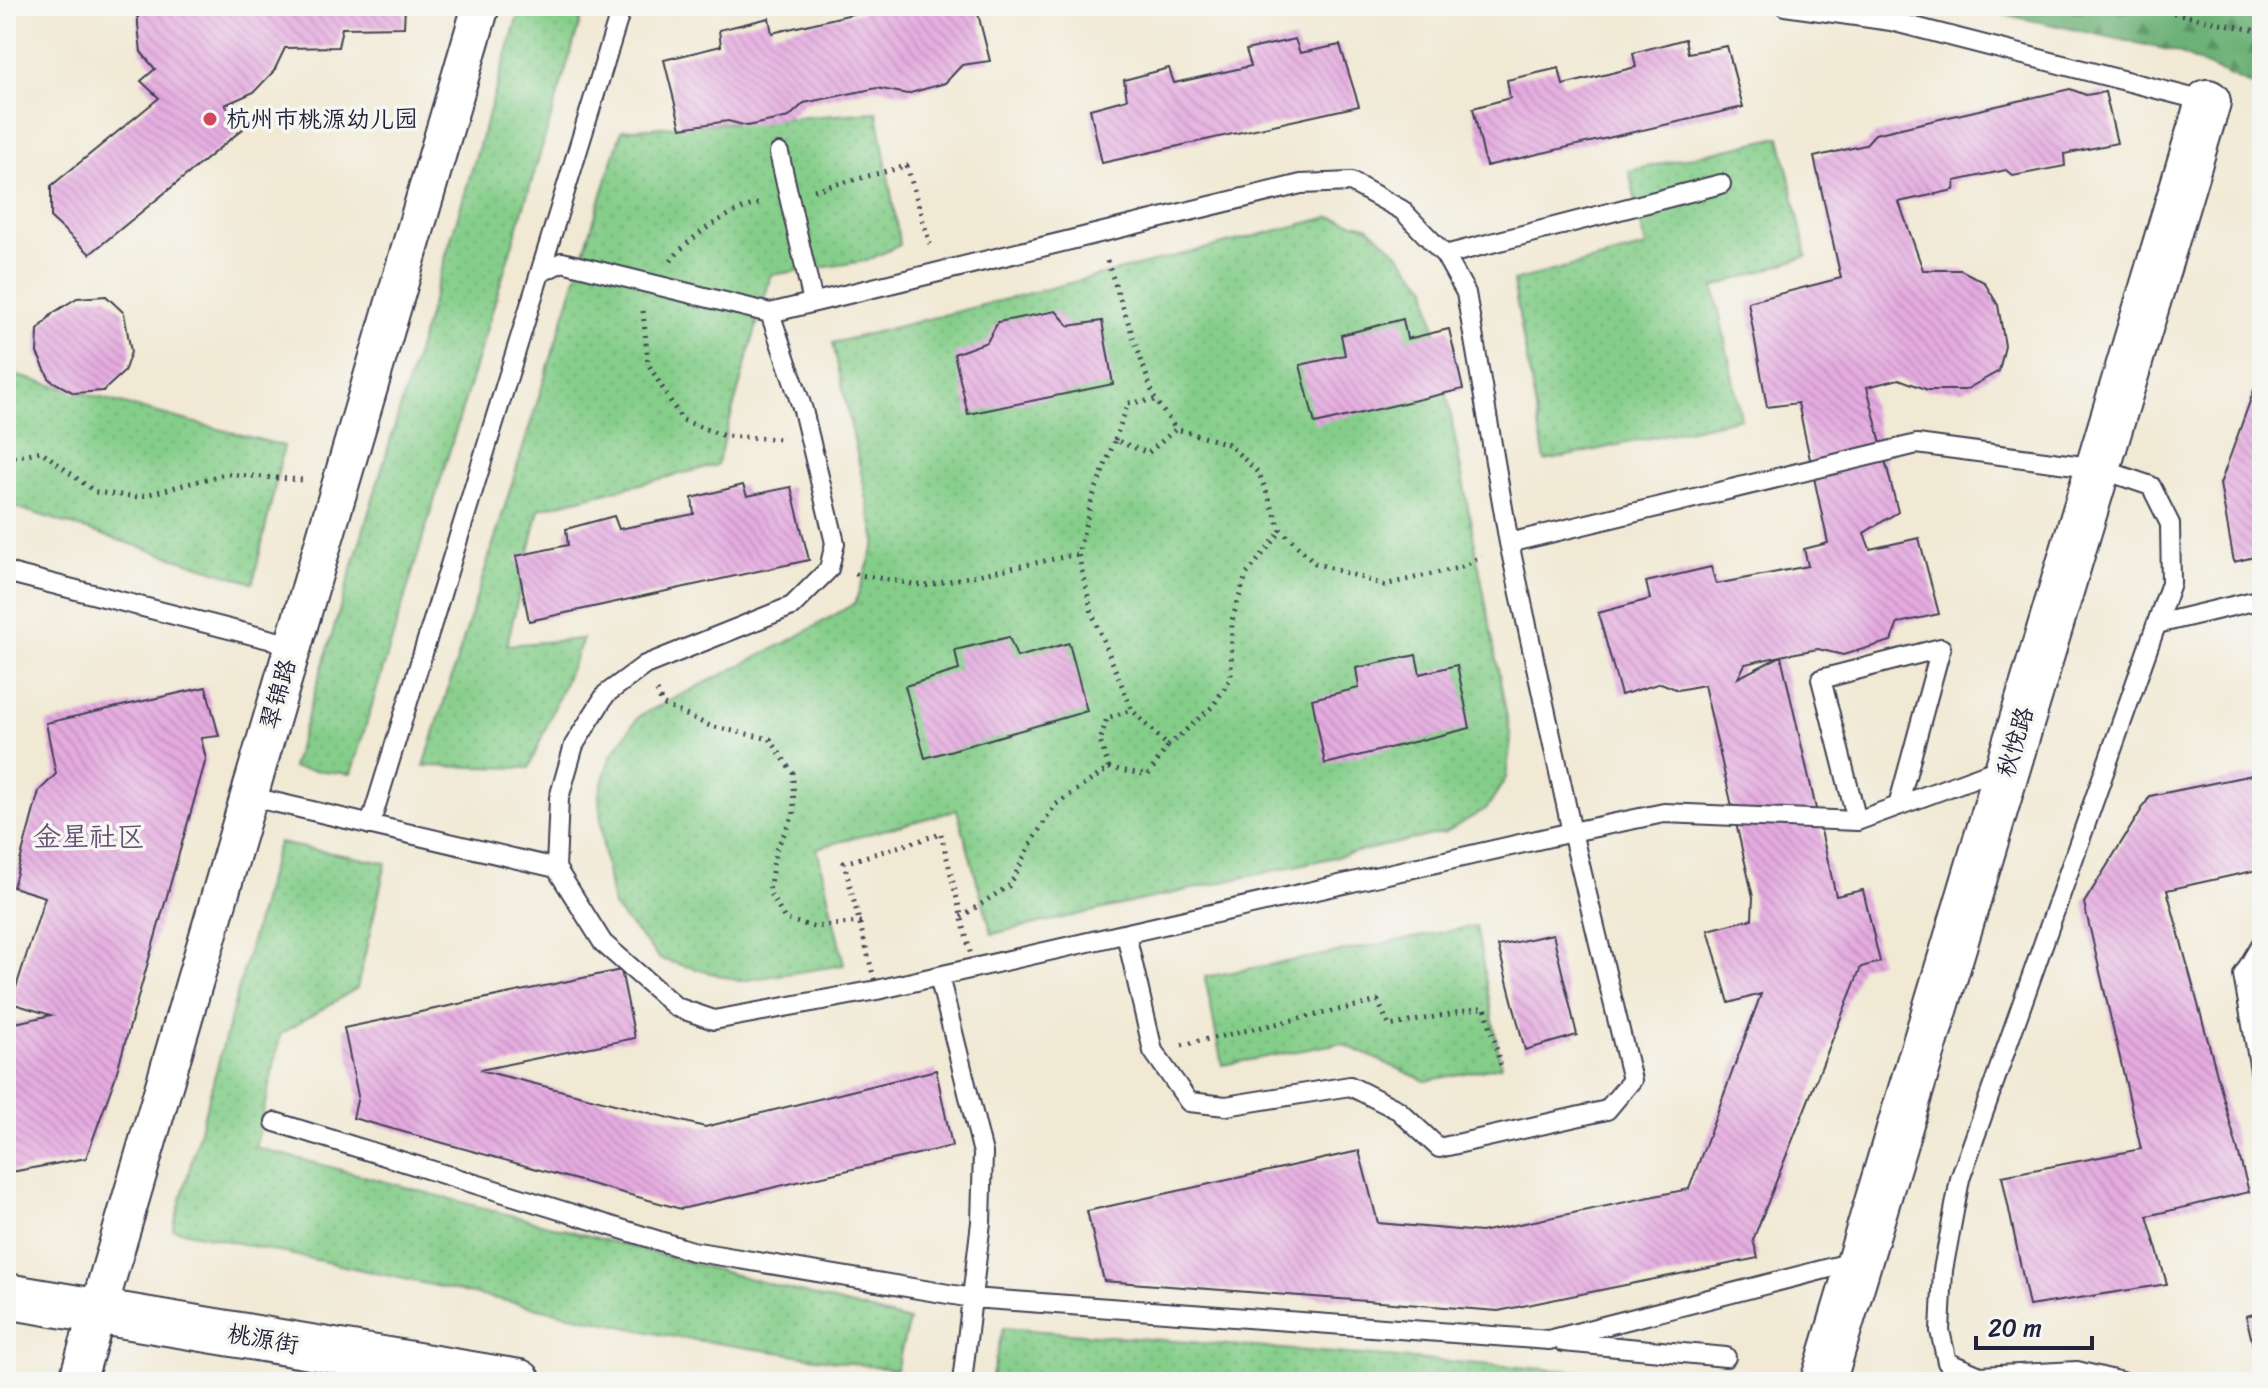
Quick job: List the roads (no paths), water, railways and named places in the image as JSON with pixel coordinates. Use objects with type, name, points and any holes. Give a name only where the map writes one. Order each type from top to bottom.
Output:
[{"type":"street","name":"翠锦路","points":[[77,1382],[481,6]]},
{"type":"street","name":"秋悦路","points":[[1823,1382],[2208,102]]},
{"type":"street","name":"桃源街","points":[[6,1296],[519,1382]]},
{"type":"lane","points":[[370,825],[622,6]]},
{"type":"lane","points":[[1785,6],[1891,21],[2208,102]]},
{"type":"lane","points":[[779,153],[813,302]]},
{"type":"lane","points":[[540,273],[562,262],[770,313],[1301,184],[1351,182],[1402,210],[1445,255],[1466,293],[1509,543],[1572,832],[1632,1080],[1607,1110],[1439,1148],[1398,1110],[1350,1086],[1226,1106],[1189,1102],[1153,1051],[1126,934]]},
{"type":"lane","points":[[1445,255],[1721,184]]},
{"type":"lane","points":[[770,313],[803,410],[835,543],[829,569],[792,606],[645,665],[606,694],[574,745],[559,798],[556,868],[603,943],[676,1007],[714,1020],[877,990],[1664,813],[1857,821],[2008,765]]},
{"type":"lane","points":[[1509,543],[1917,444],[2098,468],[2151,486],[2170,524],[2171,583],[1960,1179],[1943,1270],[1940,1331],[1947,1362],[1980,1376],[2077,1371],[2122,1382]]},
{"type":"lane","points":[[6,572],[292,645]]},
{"type":"lane","points":[[2157,624],[2262,599]]},
{"type":"lane","points":[[1857,821],[1821,679],[1941,648],[1898,806]]},
{"type":"lane","points":[[248,796],[556,868]]},
{"type":"lane","points":[[2262,943],[2243,975],[2262,1081]]},
{"type":"lane","points":[[939,976],[983,1153],[981,1222],[962,1382]]},
{"type":"lane","points":[[275,1122],[692,1251],[972,1298],[1549,1340],[1726,1357]]},
{"type":"lane","points":[[1549,1340],[1860,1260]]},
{"type":"place","name":"杭州市桃源幼儿园","points":[[210,119]]},
{"type":"district","name":"金星社区","points":[[89,836]]}]
